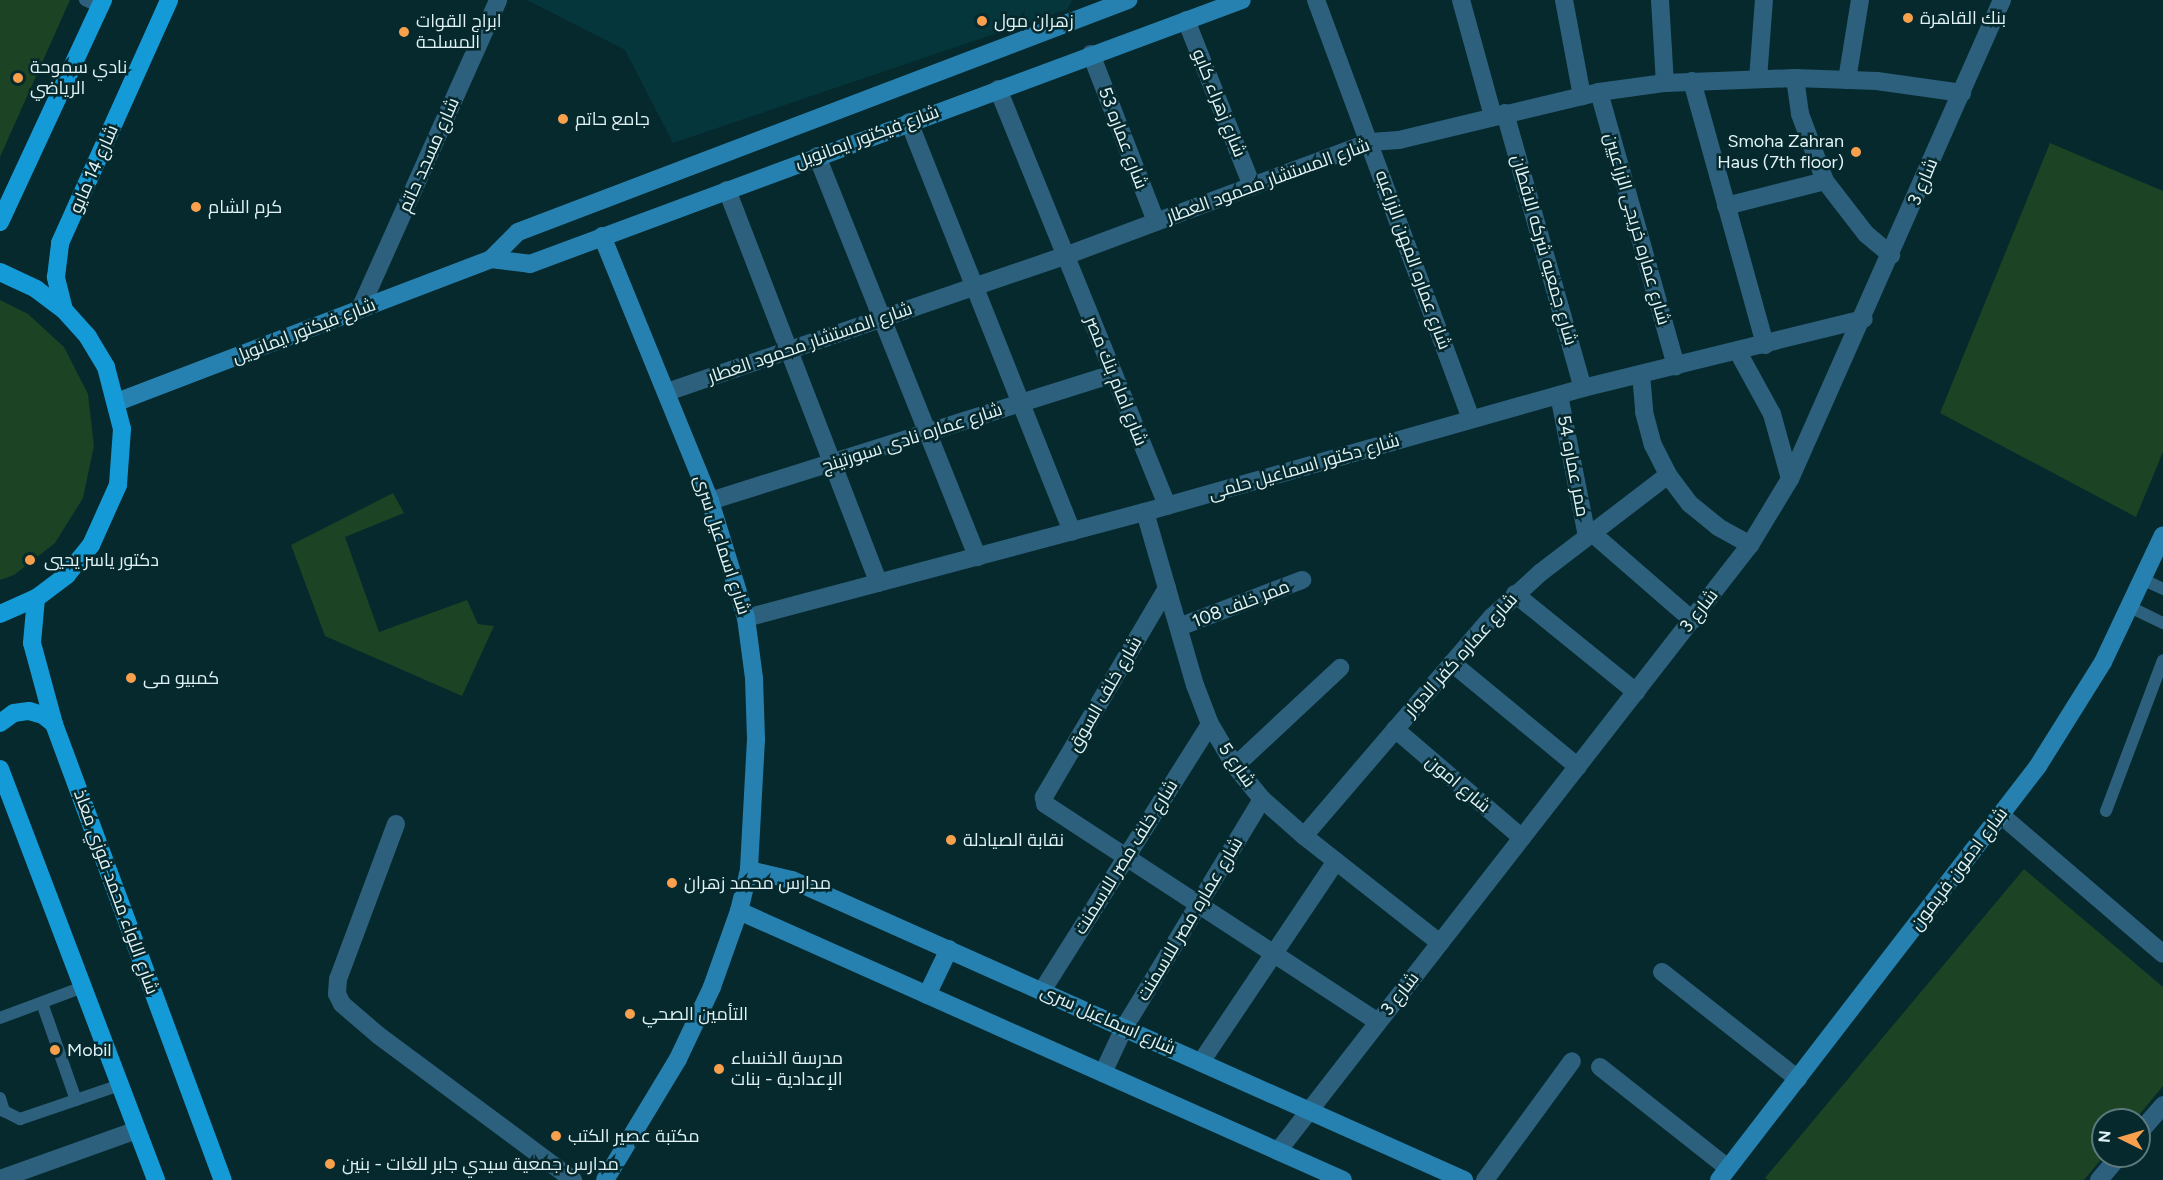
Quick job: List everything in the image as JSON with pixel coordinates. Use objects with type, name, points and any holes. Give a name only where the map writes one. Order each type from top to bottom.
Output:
[{"type":"main road","name":"شارع 14 مايو","points":[[64,310],[56,277],[60,243],[169,0]]},
{"type":"main road","points":[[0,222],[96,2]]},
{"type":"main road","points":[[0,272],[36,289],[64,310],[87,337],[106,367],[117,402],[122,457],[109,511],[85,553],[67,575],[36,598],[0,614]]},
{"type":"main road","name":"شارع اللواء محمد فوزي معاذ","points":[[36,598],[33,643],[54,724],[223,1180]]},
{"type":"main road","points":[[0,723],[14,713],[29,711],[54,724]]},
{"type":"main road","points":[[0,769],[156,1180]]},
{"type":"street","name":"شارع مسجد حاتم","points":[[360,309],[498,0]]},
{"type":"street","name":"شارع فيكتور ايمانويل","points":[[117,402],[491,259],[518,232],[1094,7],[1128,0]]},
{"type":"street","name":"شارع فيكتور ايمانويل","points":[[491,259],[530,264],[1091,54],[1242,0]]},
{"type":"street","name":"شارع عماره المهن الزراعيه","points":[[1316,0],[1471,419]]},
{"type":"street","name":"شارع جمعيه شركه الاقطان","points":[[1461,0],[1583,388]]},
{"type":"street","name":"شارع عماره خريجى الزراعيين","points":[[1564,0],[1590,94],[1676,366]]},
{"type":"street","points":[[1660,0],[1665,82]]},
{"type":"street","points":[[1758,79],[1764,0]]},
{"type":"street","points":[[1847,80],[1860,0]]},
{"type":"street","name":"شارع 3","points":[[1278,1151],[1750,544],[1790,479],[1864,319],[2002,0]]},
{"type":"street","name":"شارع زهراء كابو","points":[[1186,20],[1252,186]]},
{"type":"street","name":"شارع عماره 53","points":[[1091,54],[1156,222]]},
{"type":"street","name":"شارع المستشار محمود العطار","points":[[667,392],[1065,256],[1370,142],[1399,140],[1590,94],[1665,82],[1795,78],[1905,83],[1962,93]]},
{"type":"street","points":[[1795,78],[1800,114],[1825,181],[1866,234],[1892,255]]},
{"type":"street","points":[[1692,81],[1765,345]]},
{"type":"street","name":"شارع امام بنك مصر","points":[[998,89],[1167,506]]},
{"type":"street","points":[[909,122],[1072,532]]},
{"type":"street","points":[[817,156],[977,557]]},
{"type":"street","points":[[1726,206],[1825,181]]},
{"type":"street","points":[[727,190],[879,583]]},
{"type":"street","name":"شارع اسماعيل سرى","points":[[602,236],[710,501],[746,618],[754,678],[756,739],[749,870],[739,911],[712,987],[678,1059],[605,1180]]},
{"type":"street","name":"شارع دكتور اسماعيل حلمى","points":[[746,618],[1167,506],[1583,388],[1864,319]]},
{"type":"street","points":[[1738,351],[1772,414],[1790,479]]},
{"type":"street","points":[[1641,374],[1644,412],[1653,445],[1668,475],[1704,516],[1750,544]]},
{"type":"street","name":"شارع عماره نادى سبورتينج","points":[[710,501],[1113,375]]},
{"type":"street","name":"ممر عماره 54","points":[[1559,395],[1590,535]]},
{"type":"street","name":"شارع عماره كفر الدوار","points":[[1304,836],[1452,663],[1515,594],[1668,475]]},
{"type":"street","name":"شارع 5","points":[[1145,512],[1210,724],[1234,766],[1262,799],[1304,836],[1440,943]]},
{"type":"street","points":[[1590,535],[1692,620]]},
{"type":"street","name":"شارع ادمون فريمون","points":[[1724,1174],[2001,815],[2072,715],[2144,580],[2163,535]]},
{"type":"street","name":"ممر خلف 108","points":[[1179,627],[1302,580]]},
{"type":"street","name":"شارع خلف السوق","points":[[1125,858],[1047,807],[1044,801],[1167,588]]},
{"type":"street","points":[[1515,594],[1636,692]]},
{"type":"street","points":[[1452,663],[1578,767]]},
{"type":"street","points":[[1234,766],[1340,668]]},
{"type":"street","name":"شارع خلف مصر للاسمنت","points":[[1042,991],[1210,724]]},
{"type":"street","name":"شارع امون","points":[[1395,729],[1522,838]]},
{"type":"street","name":"شارع عماره مصر للاسمنت","points":[[1103,1073],[1124,1028],[1262,799]]},
{"type":"street","points":[[2001,815],[2163,954]]},
{"type":"street","points":[[396,824],[338,979],[337,994],[342,1004],[378,1035],[573,1180]]},
{"type":"street","points":[[1125,858],[1378,1022]]},
{"type":"street","points":[[1201,1062],[1336,861]]},
{"type":"street","name":"شارع اسماعيل سرى","points":[[749,870],[782,875],[1464,1180]]},
{"type":"street","points":[[739,911],[1343,1180]]},
{"type":"street","points":[[927,995],[949,949]]},
{"type":"street","points":[[1662,972],[1798,1079]]},
{"type":"street","points":[[1485,1180],[1572,1061]]},
{"type":"street","points":[[1600,1067],[1724,1174]]},
{"type":"street","points":[[2151,1119],[2163,1105]]},
{"type":"street","points":[[0,1179],[137,1130]]},
{"type":"street","points":[[2099,1180],[2109,1168]]},
{"type":"lane","points":[[2144,580],[2163,589]]},
{"type":"lane","points":[[2130,607],[2163,623]]},
{"type":"lane","points":[[2106,811],[2163,660]]},
{"type":"lane","points":[[0,1018],[83,987]]},
{"type":"lane","points":[[42,1003],[76,1100]]},
{"type":"lane","points":[[0,1098],[4,1111],[20,1119],[120,1085]]},
{"type":"shaded area","points":[[527,0],[1072,0],[1068,9],[673,143],[625,50]]},
{"type":"green space","name":"نادي سموحة الرياضي","points":[[0,0],[70,0],[0,157]]},
{"type":"green space","points":[[2050,143],[2163,191],[2163,452],[2136,517],[1940,413]]},
{"type":"green space","points":[[0,300],[28,314],[64,347],[88,394],[94,446],[83,498],[55,543],[14,575],[0,580]]},
{"type":"green space","points":[[393,493],[404,513],[345,537],[379,632],[467,600],[478,624],[494,626],[462,696],[325,636],[291,545]]},
{"type":"green space","points":[[2024,869],[2163,987],[2163,1086],[2145,1108],[2091,1108],[2091,1168],[2094,1168],[2084,1180],[1768,1180],[1765,1178]]},
{"type":"place","name":"بنك القاهرة","points":[[1908,18]]},
{"type":"place","name":"زهران مول","points":[[982,21]]},
{"type":"place","name":"ابراج القوات المسلحة","points":[[404,32]]},
{"type":"place","name":"نادي سموحة الرياضي","points":[[18,78]]},
{"type":"place","name":"جامع حاتم","points":[[563,119]]},
{"type":"place","name":"Smoha Zahran Haus (7th floor)","points":[[1856,152]]},
{"type":"place","name":"كرم الشام","points":[[196,207]]},
{"type":"place","name":"دكتور ياسر يحيي","points":[[30,560]]},
{"type":"place","name":"كمبيو مى","points":[[131,678]]},
{"type":"place","name":"نقابة الصيادلة","points":[[951,840]]},
{"type":"place","name":"مدارس محمد زهران","points":[[672,883]]},
{"type":"place","name":"التأمين الصحي","points":[[630,1014]]},
{"type":"place","name":"Mobil","points":[[55,1050]]},
{"type":"place","name":"مدرسة الخنساء الإعدادية - بنات","points":[[719,1069]]},
{"type":"place","name":"مكتبة عصير الكتب","points":[[556,1136]]},
{"type":"place","name":"مدارس جمعية سيدي جابر للغات - بنين","points":[[330,1164]]}]
